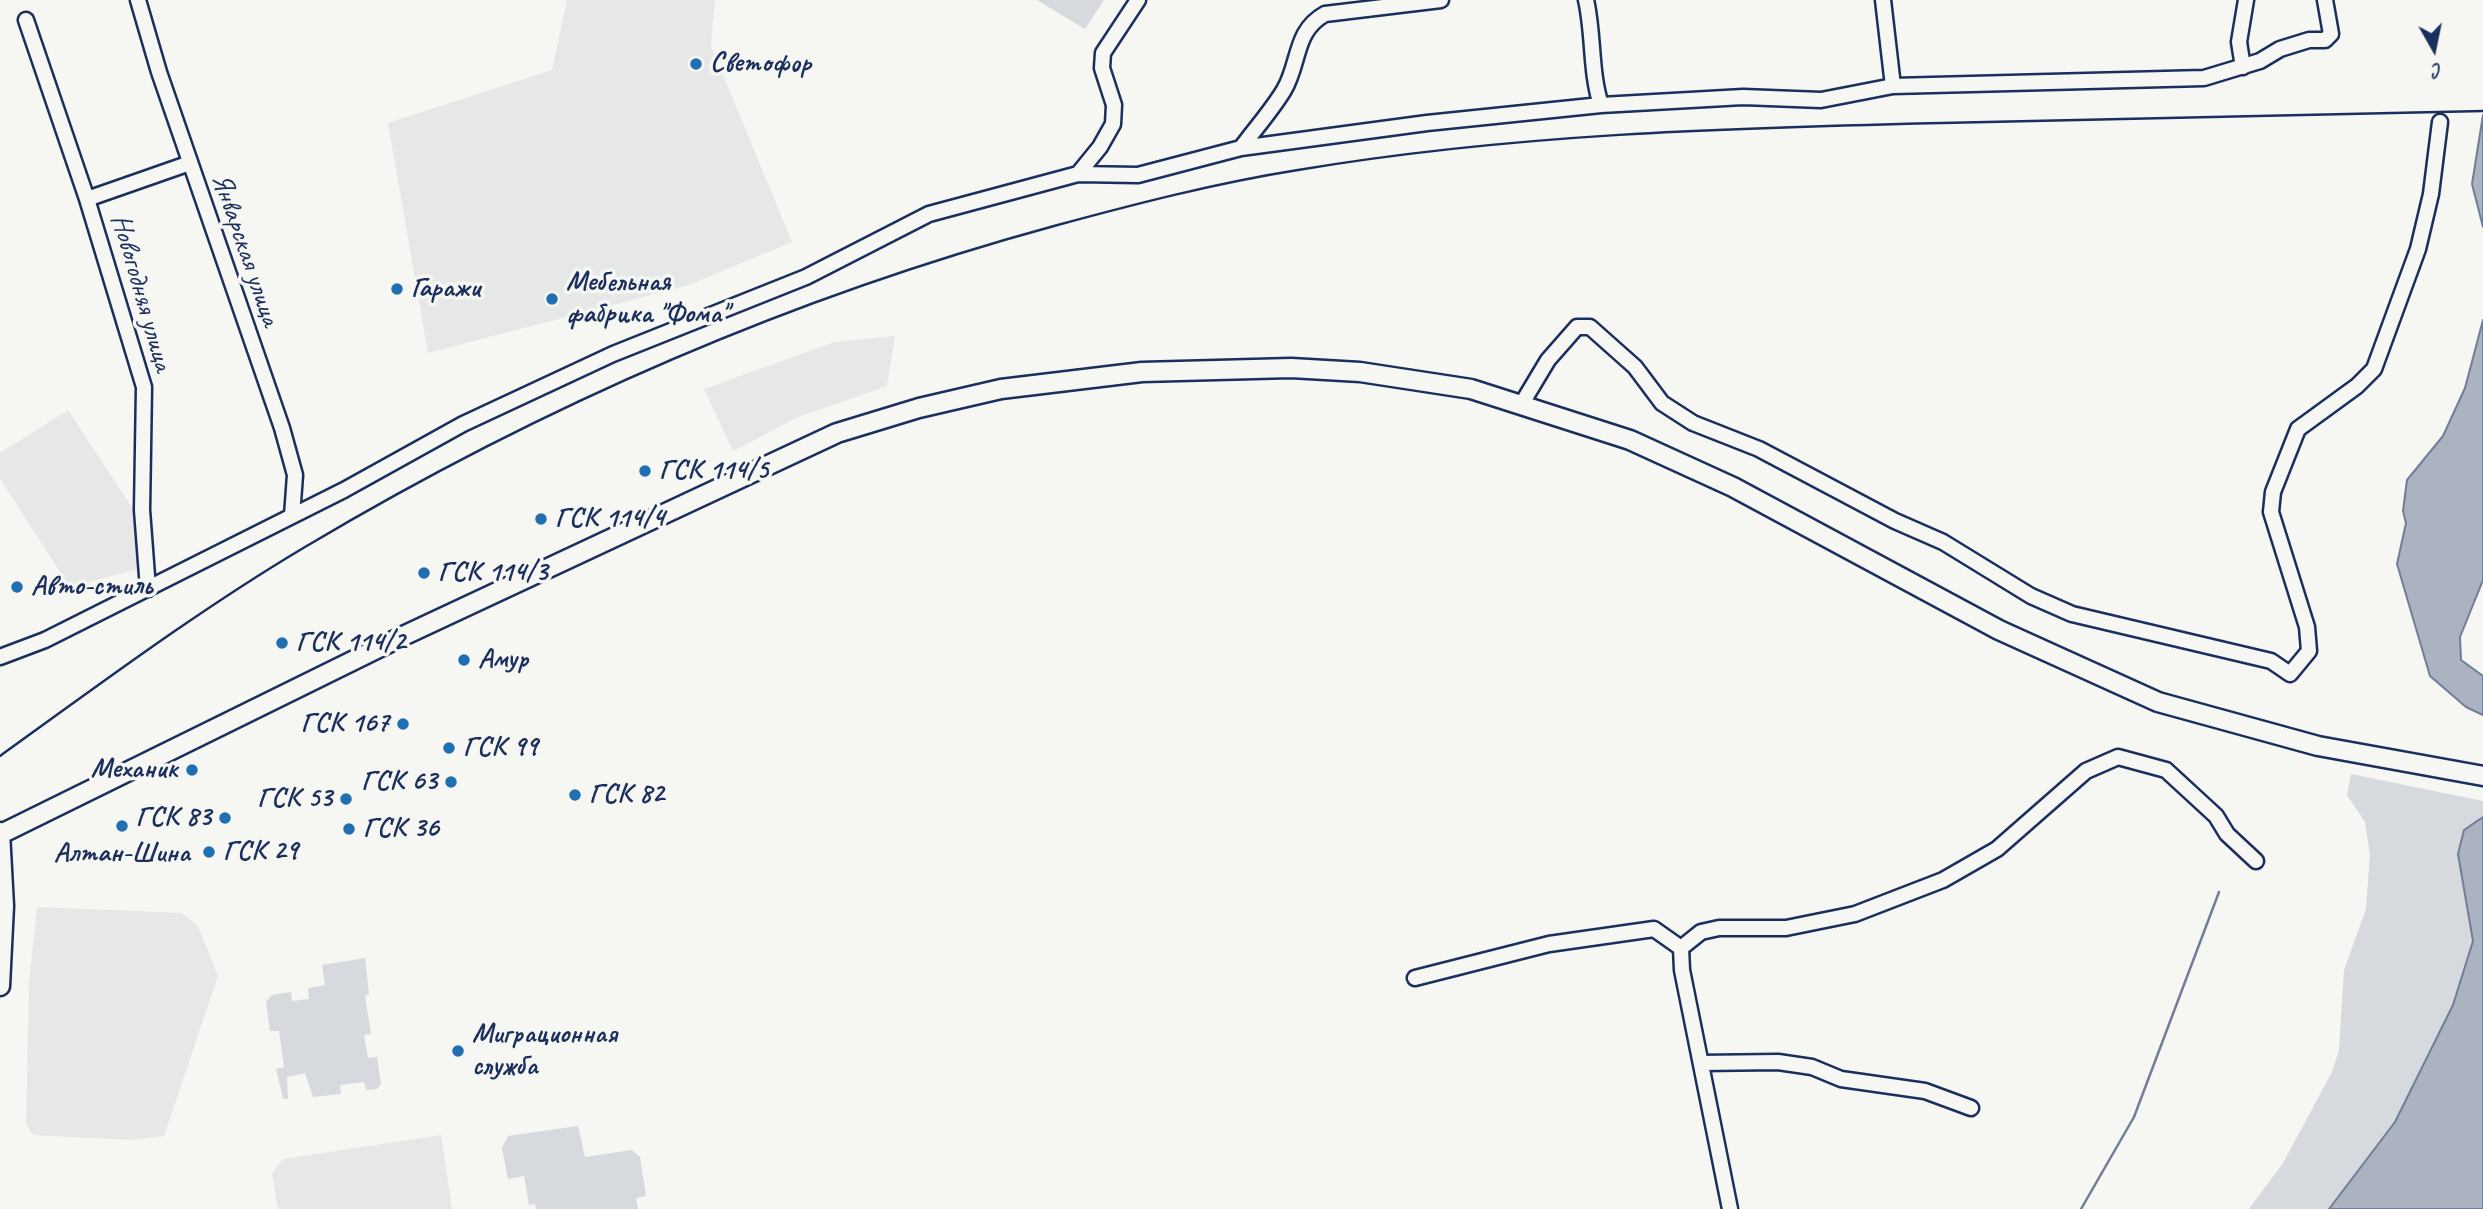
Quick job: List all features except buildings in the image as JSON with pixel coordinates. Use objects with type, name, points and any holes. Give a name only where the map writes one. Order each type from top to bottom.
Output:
[{"type":"main road","points":[[0,986],[4,906],[0,833],[704,492],[837,433],[919,408],[1002,389],[1142,372],[1291,368],[1360,372],[1471,389],[1630,440],[1733,486],[1999,630],[2158,702],[2318,746],[2483,776]]},
{"type":"street","name":"Январская улица","points":[[138,0],[190,163],[282,428],[295,475],[292,516]]},
{"type":"street","points":[[1078,174],[1100,147],[1113,124],[1114,105],[1102,68],[1103,53],[1138,0]]},
{"type":"street","points":[[1241,148],[1286,88],[1301,37],[1314,20],[1325,14],[1441,0]]},
{"type":"street","points":[[1586,0],[1592,25],[1594,83],[1601,105]]},
{"type":"street","points":[[1883,0],[1893,86]]},
{"type":"street","points":[[2244,66],[2239,42],[2246,0]]},
{"type":"street","points":[[0,657],[45,640],[148,589],[292,516],[463,424],[613,354],[806,277],[929,214],[1078,174],[1138,175],[1241,148],[1427,123],[1601,105],[1743,97],[1821,100],[1893,86],[2204,78],[2244,66],[2280,49],[2309,40],[2325,40],[2331,34],[2325,0]]},
{"type":"street","name":"Новогодняя улица","points":[[26,20],[87,199],[144,387],[142,510],[148,589]]},
{"type":"street","points":[[1521,405],[1565,338],[1577,327],[1590,327],[1635,367],[1662,402],[1693,422],[1759,449],[1895,521],[1943,542],[2031,596],[2071,614],[2272,661],[2290,674],[2309,651],[2307,627],[2271,512],[2273,492],[2298,429],[2357,386],[2374,369],[2418,249],[2431,194],[2440,121]]},
{"type":"street","points":[[87,199],[190,163]]},
{"type":"street","points":[[1681,948],[1701,932],[1718,928],[1786,928],[1855,914],[1943,880],[1997,849],[2086,771],[2118,757],[2166,770],[2216,816],[2227,834],[2256,861]]},
{"type":"street","points":[[1415,978],[1549,944],[1654,929],[1681,948]]},
{"type":"street","points":[[1681,948],[1682,970],[1730,1209]]},
{"type":"street","points":[[1701,1063],[1778,1062],[1812,1068],[1841,1079],[1925,1091],[1971,1108]]},
{"type":"shaded area","points":[[567,0],[715,0],[711,46],[792,242],[689,285],[428,353],[388,123],[552,70]]},
{"type":"shaded area","points":[[1037,0],[1104,0],[1085,29]]},
{"type":"shaded area","points":[[2483,115],[2483,227],[2472,184]]},
{"type":"shaded area","points":[[2483,320],[2483,580],[2460,637],[2461,660],[2483,676],[2483,715],[2466,707],[2430,676],[2397,564],[2406,523],[2403,511],[2407,480],[2443,436],[2465,388]]},
{"type":"shaded area","points":[[895,336],[887,386],[796,418],[733,451],[704,389],[835,342]]},
{"type":"shaded area","points":[[68,410],[135,512],[138,569],[70,587],[0,479],[0,453]]},
{"type":"shaded area","points":[[2351,774],[2483,801],[2483,818],[2464,830],[2458,854],[2473,941],[2453,1005],[2395,1122],[2329,1209],[2249,1209],[2283,1163],[2332,1072],[2339,1050],[2344,970],[2366,909],[2370,855],[2365,822],[2347,795]]},
{"type":"shaded area","points":[[2483,817],[2483,1209],[2329,1209],[2395,1122],[2453,1005],[2473,941],[2458,854],[2464,830]]},
{"type":"shaded area","points":[[37,907],[182,913],[198,926],[218,976],[164,1136],[133,1140],[33,1135],[26,1124],[29,983]]},
{"type":"shaded area","points":[[365,958],[369,994],[365,996],[371,1034],[364,1035],[368,1058],[377,1057],[381,1084],[377,1089],[366,1090],[364,1082],[340,1085],[341,1094],[313,1097],[305,1073],[287,1077],[288,1099],[283,1099],[276,1069],[284,1067],[279,1031],[270,1031],[266,1002],[272,995],[291,992],[292,1001],[309,999],[308,988],[325,985],[322,965]]},
{"type":"shaded area","points":[[578,1126],[585,1157],[632,1150],[640,1157],[646,1196],[636,1198],[638,1209],[536,1209],[535,1204],[529,1205],[524,1176],[508,1179],[502,1148],[508,1136]]},
{"type":"shaded area","points":[[441,1135],[452,1209],[278,1209],[272,1173],[283,1159]]},
{"type":"waterway","points":[[2081,1209],[2134,1117],[2219,892]]},
{"type":"railway","points":[[0,756],[150,648],[266,571],[394,496],[484,448],[576,403],[763,322],[956,255],[1115,210],[1267,175],[1378,158],[1459,148],[1619,135],[1780,127],[2483,111]]},
{"type":"place","name":"Светофор","points":[[696,64]]},
{"type":"place","name":"Гаражи","points":[[397,289]]},
{"type":"place","name":"Мебельная фабрика \"Фома\"","points":[[552,299]]},
{"type":"place","name":"ГСК 114/5","points":[[645,471]]},
{"type":"place","name":"ГСК 114/4","points":[[541,519]]},
{"type":"place","name":"ГСК 114/3","points":[[424,573]]},
{"type":"place","name":"Авто-стиль","points":[[17,587]]},
{"type":"place","name":"ГСК 114/2","points":[[282,643]]},
{"type":"place","name":"Амур","points":[[464,660]]},
{"type":"place","name":"ГСК 167","points":[[403,724]]},
{"type":"place","name":"ГСК 99","points":[[449,748]]},
{"type":"place","name":"Механик","points":[[192,770]]},
{"type":"place","name":"ГСК 63","points":[[451,782]]},
{"type":"place","name":"ГСК 82","points":[[575,795]]},
{"type":"place","name":"ГСК 53","points":[[346,799]]},
{"type":"place","name":"ГСК 83","points":[[225,818]]},
{"type":"place","name":"Алтан-Шина","points":[[122,826]]},
{"type":"place","name":"ГСК 36","points":[[349,829]]},
{"type":"place","name":"ГСК 29","points":[[209,852]]},
{"type":"place","name":"Миграционная служба","points":[[458,1051]]}]
